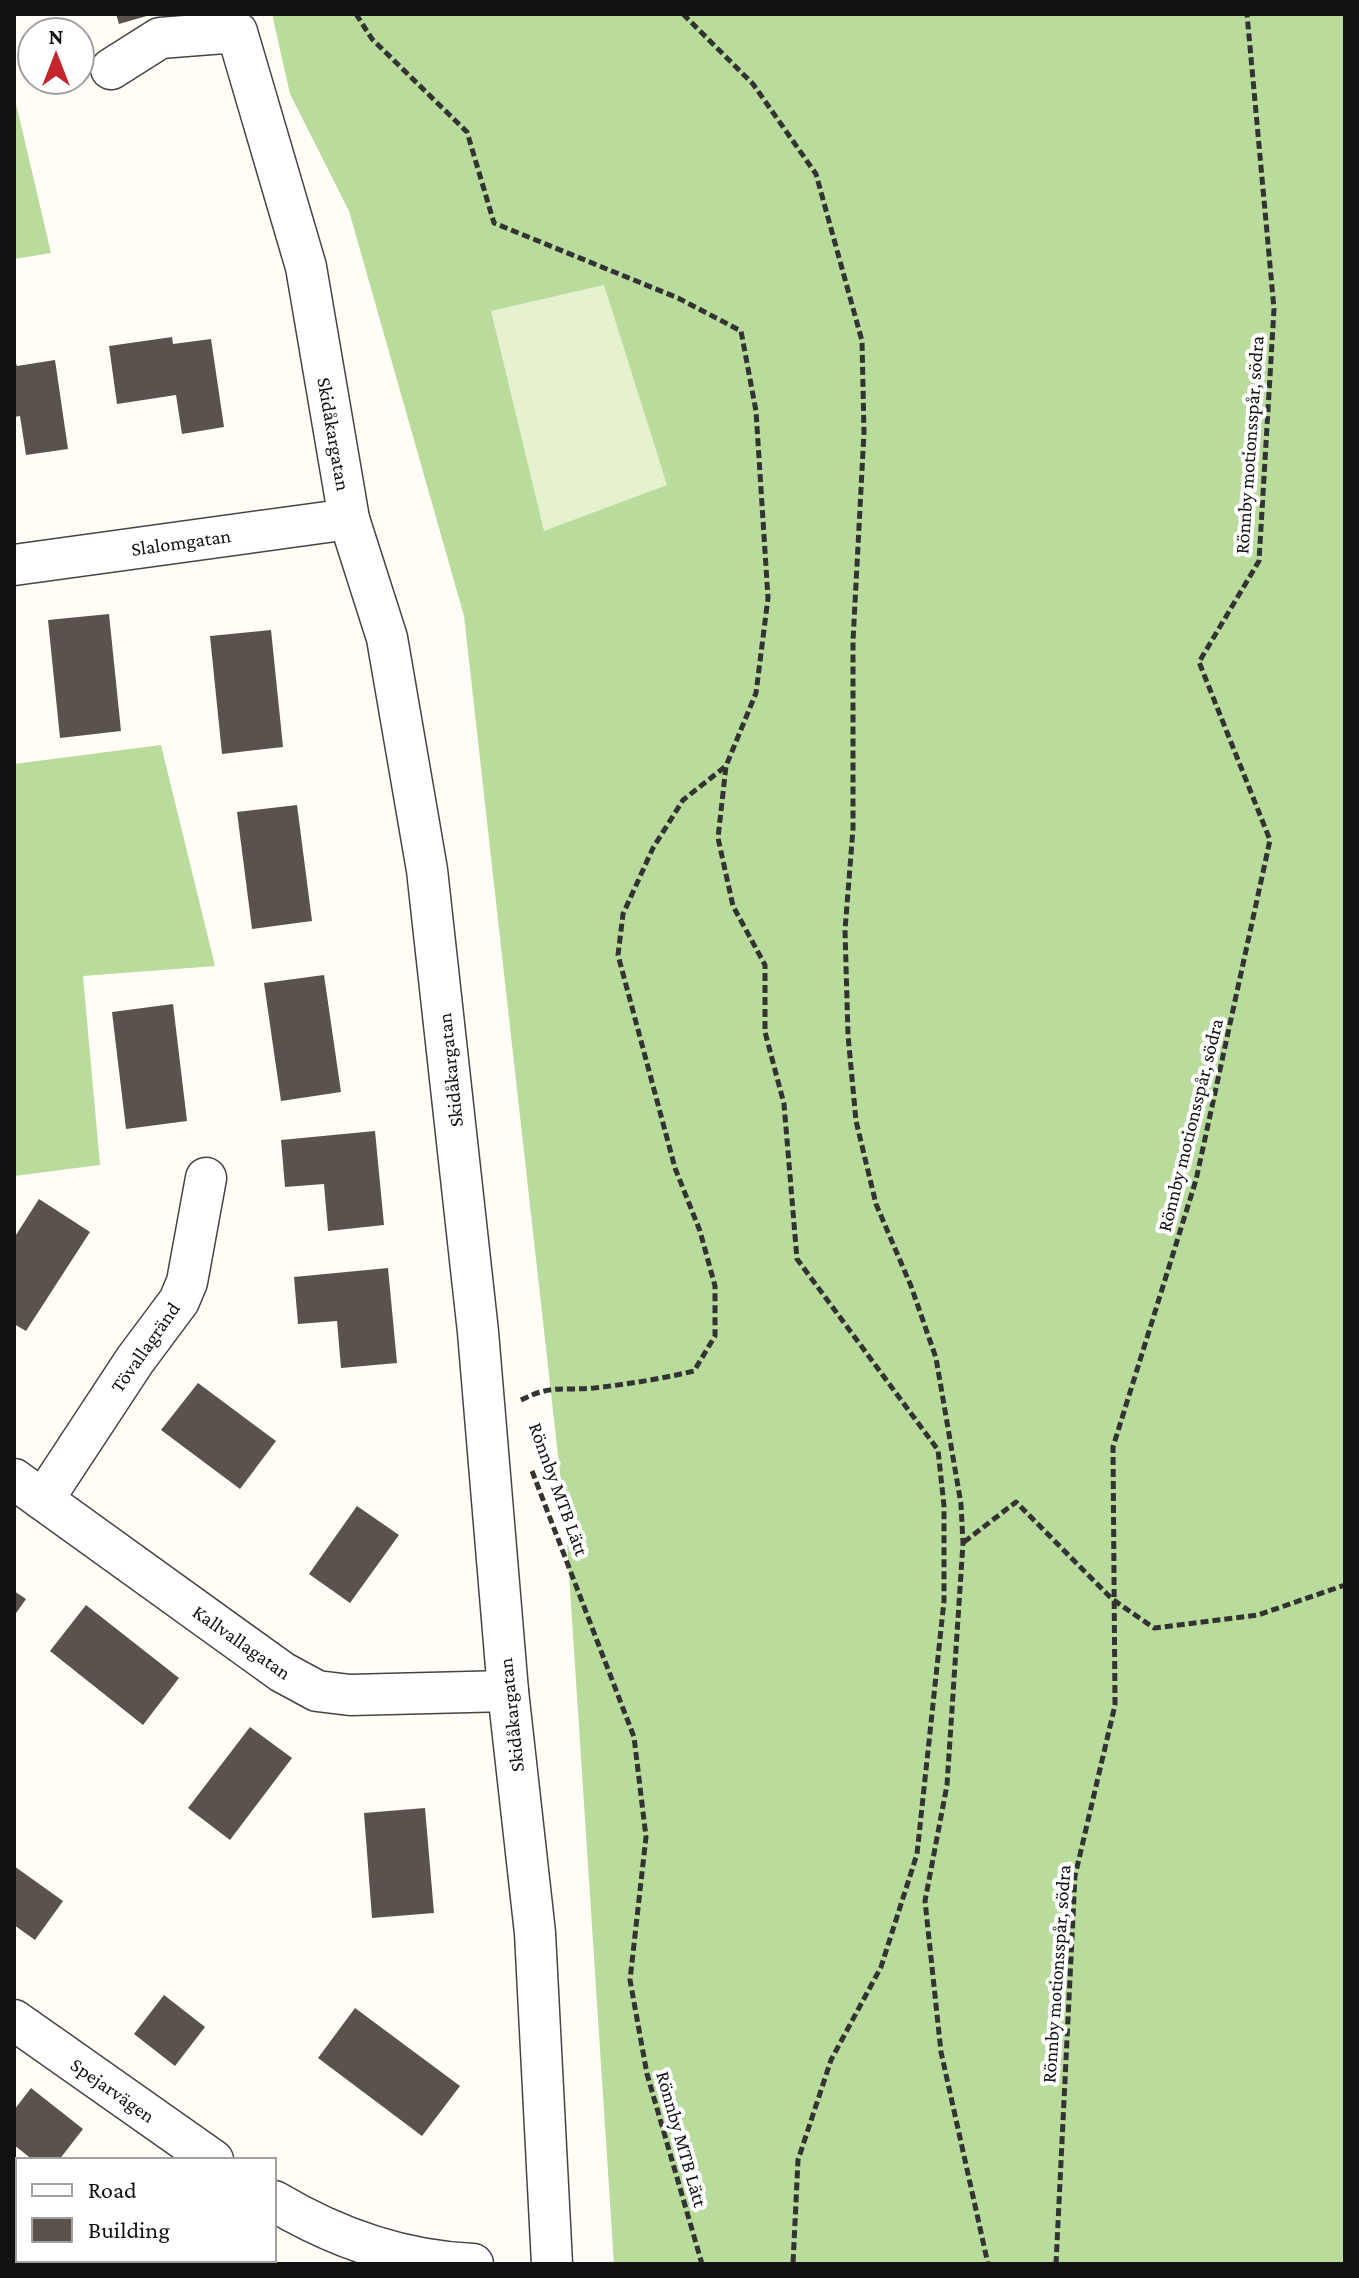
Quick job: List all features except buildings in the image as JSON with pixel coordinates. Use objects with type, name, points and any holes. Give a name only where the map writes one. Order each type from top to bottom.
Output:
[{"type":"street","name":"Skidåkargatan","points":[[111,69],[160,38],[237,32],[306,267],[349,519],[387,638],[427,870],[478,1332],[508,1691],[535,1933],[552,2264]]},
{"type":"street","name":"Slalomgatan","points":[[14,565],[349,519]]},
{"type":"street","name":"Tövallagränd","points":[[28,1489],[135,1360],[179,1301],[187,1282],[206,1178]]},
{"type":"street","name":"Kallvallagatan","points":[[28,1489],[282,1672],[317,1691],[350,1695],[508,1691]]},
{"type":"street","name":"Spejarvägen","points":[[14,2020],[210,2158]]},
{"type":"street","points":[[276,2202],[354,2243],[393,2253],[473,2264]]},
{"type":"path","points":[[356,14],[372,39],[467,132],[494,223],[666,292],[741,331],[756,411],[768,598],[756,693],[726,766],[718,838],[733,906],[765,965],[765,1032],[784,1104],[797,1259],[938,1450],[944,1506],[944,1601],[917,1854],[881,1967],[831,2060],[798,2160],[793,2264]]},
{"type":"path","points":[[683,14],[753,84],[816,174],[862,341],[864,432],[855,582],[853,829],[845,930],[848,1035],[856,1121],[876,1204],[911,1286],[936,1358],[961,1504],[963,1543],[947,1785],[925,1901],[941,2052],[988,2264]]},
{"type":"path","name":"Rönnby motionsspår, södra","points":[[1056,2264],[1075,1876],[1115,1705],[1113,1447],[1196,1180],[1270,840],[1199,662],[1259,561],[1274,309],[1247,14]]},
{"type":"path","name":"Rönnby MTB Lätt","points":[[515,1403],[544,1389],[589,1389],[651,1382],[694,1371],[715,1336],[715,1286],[700,1231],[675,1168],[618,955],[623,914],[653,848],[683,800],[726,766]]},
{"type":"path","name":"Rönnby MTB Lätt","points":[[527,1460],[634,1737],[646,1837],[630,1980],[647,2074],[702,2264]]},
{"type":"path","points":[[963,1543],[1016,1502],[1112,1599],[1154,1628],[1258,1615],[1345,1585]]},
{"type":"green space","points":[[272,14],[1345,14],[1345,2264],[614,2264],[566,1527],[464,616],[349,211],[290,94]]},
{"type":"green space","points":[[14,95],[51,253],[14,259]]},
{"type":"green space","points":[[604,285],[667,485],[544,531],[491,311]]},
{"type":"green space","points":[[161,745],[215,966],[83,976],[100,1165],[14,1176],[14,764]]}]
